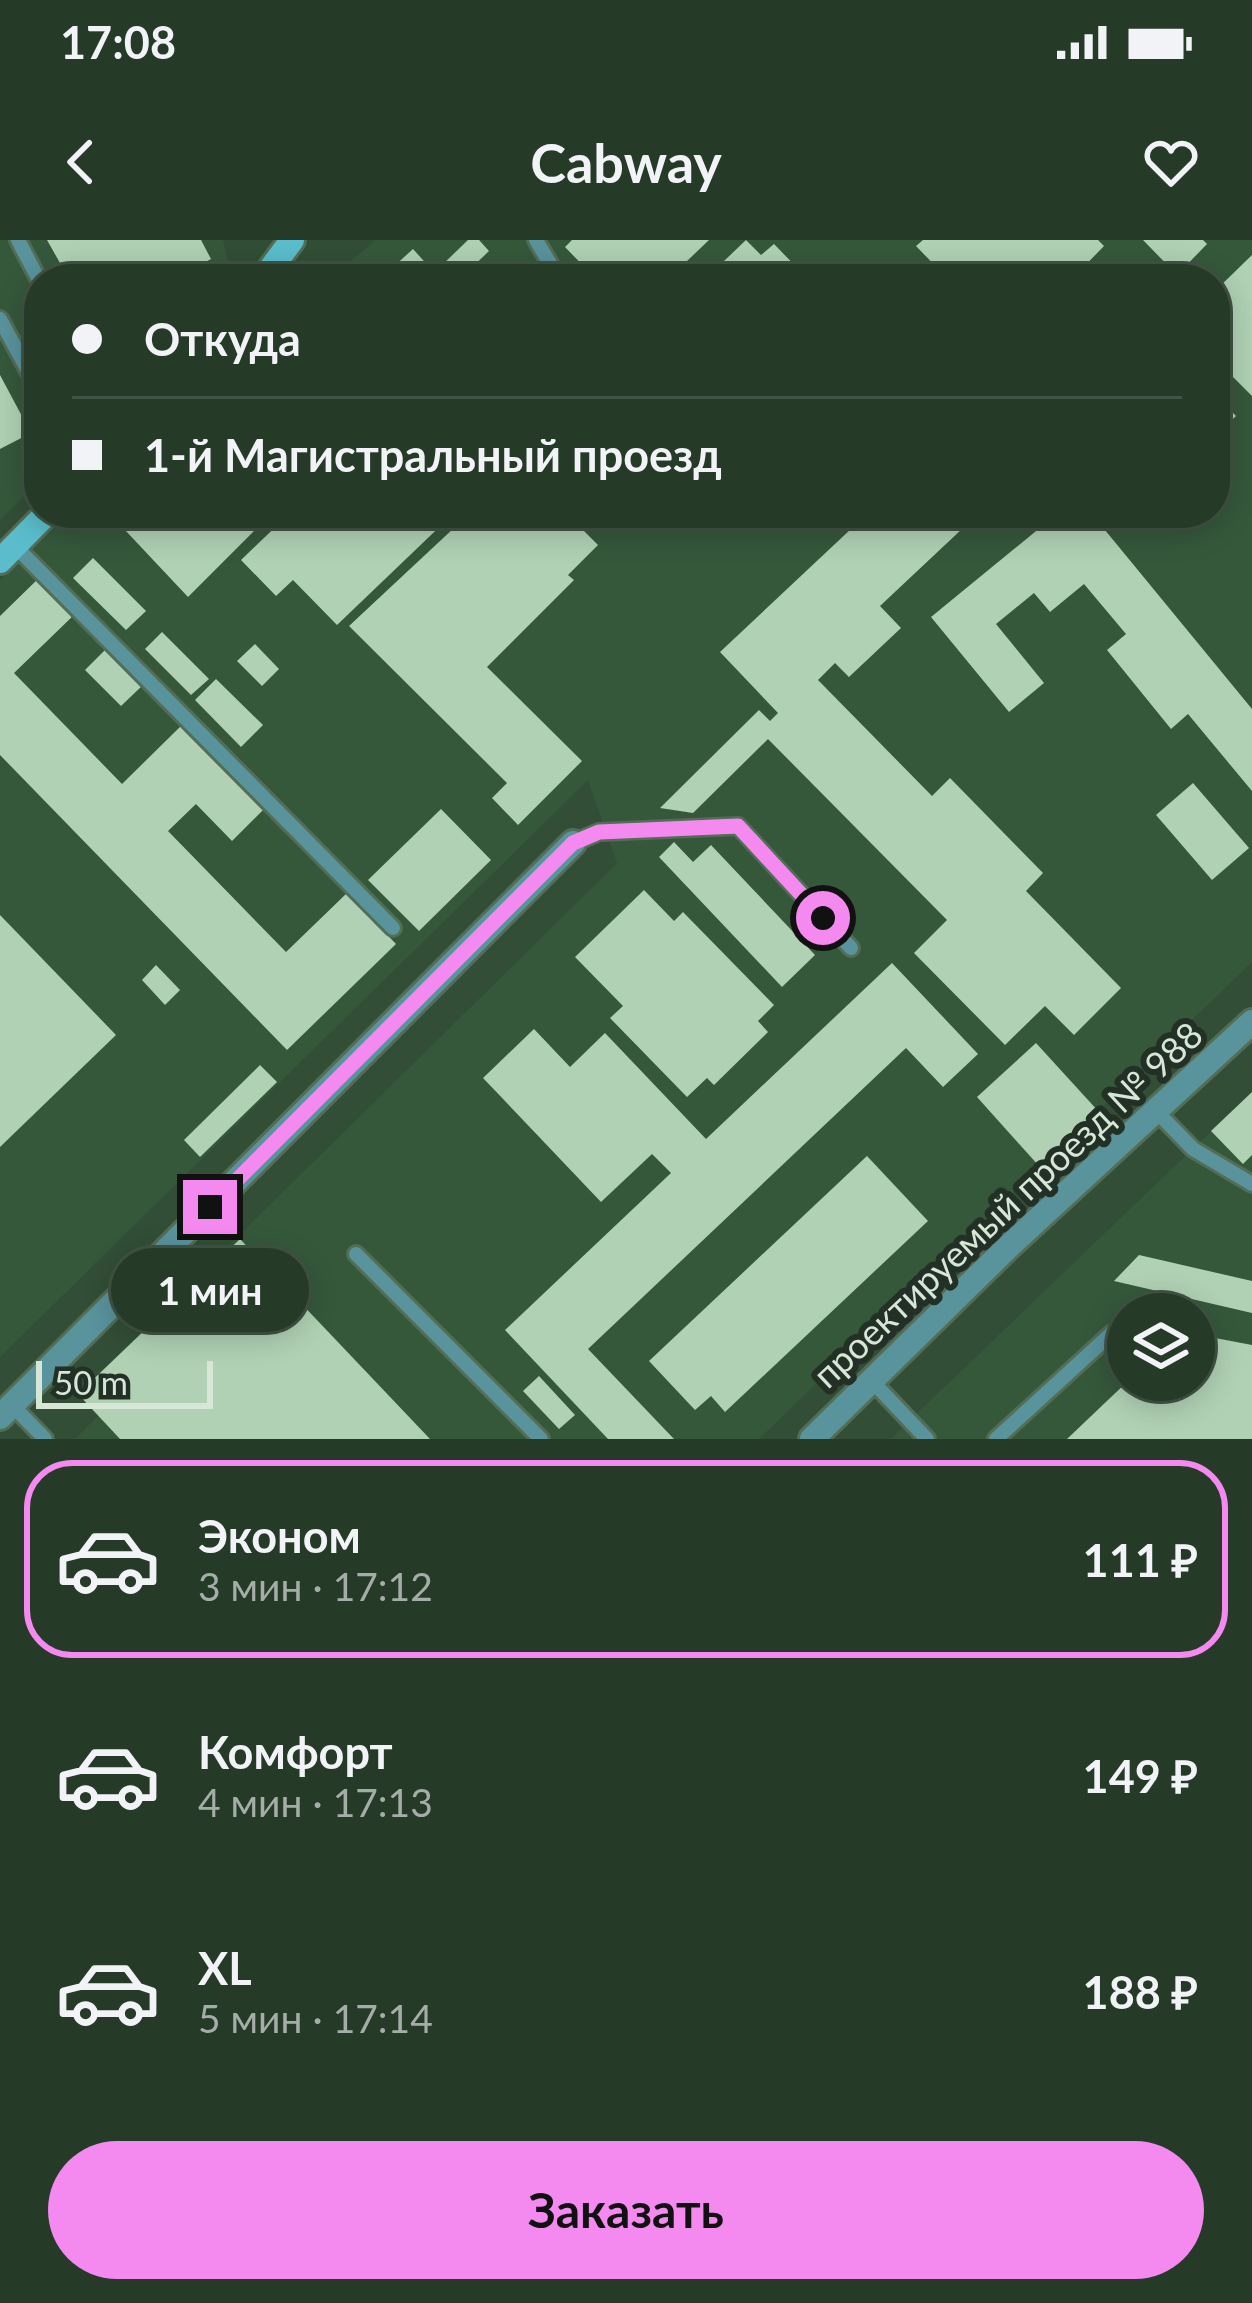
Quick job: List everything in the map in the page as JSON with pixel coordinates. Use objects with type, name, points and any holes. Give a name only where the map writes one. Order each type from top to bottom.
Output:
[{"type":"street","points":[[274,264],[292,240]]},
{"type":"street","points":[[8,554],[33,528]]},
{"type":"street","points":[[6,1411],[573,843]]},
{"type":"street","name":"проектируемый проезд № 988","points":[[812,1439],[1008,1246],[1159,1113],[1252,1022]]},
{"type":"lane","points":[[0,319],[24,363]]},
{"type":"lane","points":[[8,554],[393,928]]},
{"type":"lane","points":[[573,843],[599,832],[738,826],[851,948]]},
{"type":"lane","points":[[1159,1113],[1193,1148],[1252,1184]]},
{"type":"lane","points":[[356,1254],[541,1439]]},
{"type":"lane","points":[[996,1439],[1107,1338]]},
{"type":"lane","points":[[871,1380],[927,1439]]},
{"type":"lane","points":[[6,1411],[45,1439]]},
{"type":"shaded area","points":[[0,240],[223,240],[228,264],[24,264],[24,496],[0,520]]},
{"type":"shaded area","points":[[376,240],[1252,240],[1252,962],[759,1439],[75,1439],[98,1416],[78,1394],[617,863],[588,780],[0,1357],[0,580],[52,528],[1230,528],[1230,264],[347,264]]},
{"type":"shaded area","points":[[1252,1092],[1252,1439],[891,1439]]},
{"type":"building","points":[[47,240],[201,240],[211,259],[202,264],[61,264]]},
{"type":"building","points":[[468,240],[479,240],[489,251],[476,264],[443,264]]},
{"type":"building","points":[[572,240],[709,240],[688,264],[581,264],[565,247]]},
{"type":"building","points":[[746,240],[761,255],[774,244],[793,264],[727,264],[724,261]]},
{"type":"building","points":[[923,240],[1098,240],[1104,246],[1087,264],[933,264],[916,246]]},
{"type":"building","points":[[1143,240],[1203,240],[1207,244],[1188,264],[1166,264]]},
{"type":"building","points":[[413,249],[426,264],[396,264]]},
{"type":"building","points":[[1252,255],[1252,396],[1230,374],[1230,276]]},
{"type":"building","points":[[0,375],[24,420],[24,437],[0,449]]},
{"type":"building","points":[[123,528],[257,528],[188,597]]},
{"type":"building","points":[[274,528],[438,528],[337,625],[293,580],[276,596],[241,560]]},
{"type":"building","points":[[454,528],[581,528],[598,545],[568,575],[574,580],[487,667],[582,761],[518,825],[492,798],[507,783],[349,626]]},
{"type":"building","points":[[852,528],[963,528],[880,606],[901,628],[849,677],[835,663],[818,680],[932,796],[950,778],[1043,873],[1026,891],[1121,988],[1074,1035],[1045,1006],[1005,1045],[914,953],[947,920],[768,739],[693,813],[660,808],[759,710],[770,721],[778,713],[720,652]]},
{"type":"building","points":[[1040,528],[1103,528],[1252,709],[1252,791],[1188,714],[1171,729],[1107,650],[1126,634],[1084,584],[1050,612],[1034,593],[996,624],[1044,683],[1009,712],[931,617]]},
{"type":"building","points":[[93,558],[146,611],[126,630],[73,578]]},
{"type":"building","points":[[40,577],[75,614],[14,673],[122,784],[184,723],[266,807],[232,841],[196,804],[168,831],[286,952],[347,893],[396,944],[287,1050],[0,755],[0,616]]},
{"type":"building","points":[[162,632],[209,679],[191,695],[145,649]]},
{"type":"building","points":[[255,644],[279,669],[262,686],[237,661]]},
{"type":"building","points":[[106,649],[143,685],[121,706],[85,670]]},
{"type":"building","points":[[216,679],[263,725],[241,747],[195,700]]},
{"type":"building","points":[[1193,783],[1249,848],[1212,880],[1156,815]]},
{"type":"building","points":[[441,809],[491,860],[419,931],[368,880]]},
{"type":"building","points":[[674,842],[693,862],[711,845],[815,955],[782,987],[659,857]]},
{"type":"building","points":[[644,890],[674,921],[683,912],[774,1005],[758,1021],[768,1032],[714,1085],[707,1078],[687,1097],[610,1018],[623,1006],[575,957]]},
{"type":"building","points":[[0,915],[116,1035],[0,1147]]},
{"type":"building","points":[[892,963],[978,1054],[943,1087],[906,1048],[588,1349],[674,1439],[608,1439],[505,1330],[671,1173],[652,1154],[601,1202],[483,1078],[534,1029],[570,1067],[605,1033],[706,1139]]},
{"type":"building","points":[[156,965],[180,990],[165,1005],[142,980]]},
{"type":"building","points":[[1036,1043],[1099,1112],[1039,1166],[977,1097]]},
{"type":"building","points":[[260,1065],[277,1082],[200,1157],[184,1140]]},
{"type":"building","points":[[1252,1092],[1252,1155],[1243,1164],[1211,1131]]},
{"type":"building","points":[[867,1156],[928,1221],[725,1412],[711,1396],[695,1410],[649,1361]]},
{"type":"building","points":[[240,1239],[430,1439],[120,1439],[78,1394]]},
{"type":"building","points":[[1139,1255],[1252,1281],[1252,1313],[1215,1304],[1215,1293],[1166,1293],[1114,1281]]},
{"type":"building","points":[[1215,1338],[1252,1345],[1252,1439],[1067,1439],[1107,1401],[1215,1401]]},
{"type":"building","points":[[539,1376],[575,1415],[559,1429],[523,1391]]},
{"type":"route","points":[[210,1207],[573,843],[599,832],[738,826],[823,918]]}]
